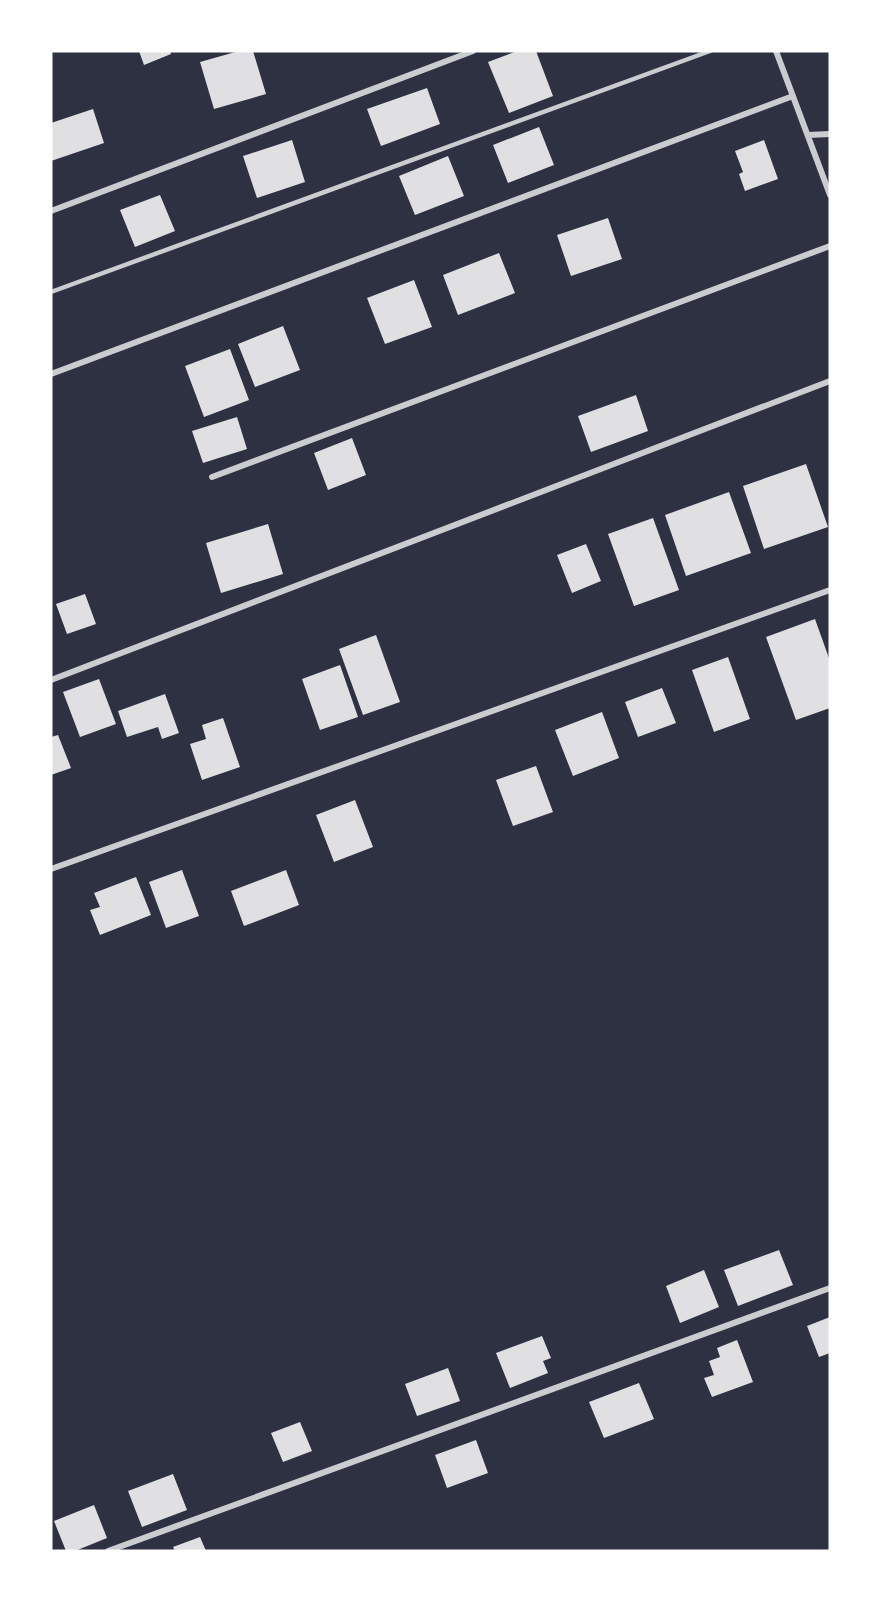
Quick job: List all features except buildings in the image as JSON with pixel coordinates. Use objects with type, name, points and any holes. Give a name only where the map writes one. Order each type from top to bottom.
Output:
[{"type":"street","points":[[51,211],[473,51]]},
{"type":"street","points":[[776,51],[830,195]]},
{"type":"street","points":[[51,374],[793,96]]},
{"type":"street","points":[[808,135],[830,134]]},
{"type":"street","points":[[212,477],[830,246]]},
{"type":"street","points":[[51,680],[830,381]]},
{"type":"street","points":[[51,868],[830,590]]},
{"type":"street","points":[[108,1551],[830,1288]]},
{"type":"lane","points":[[51,292],[710,51]]}]
